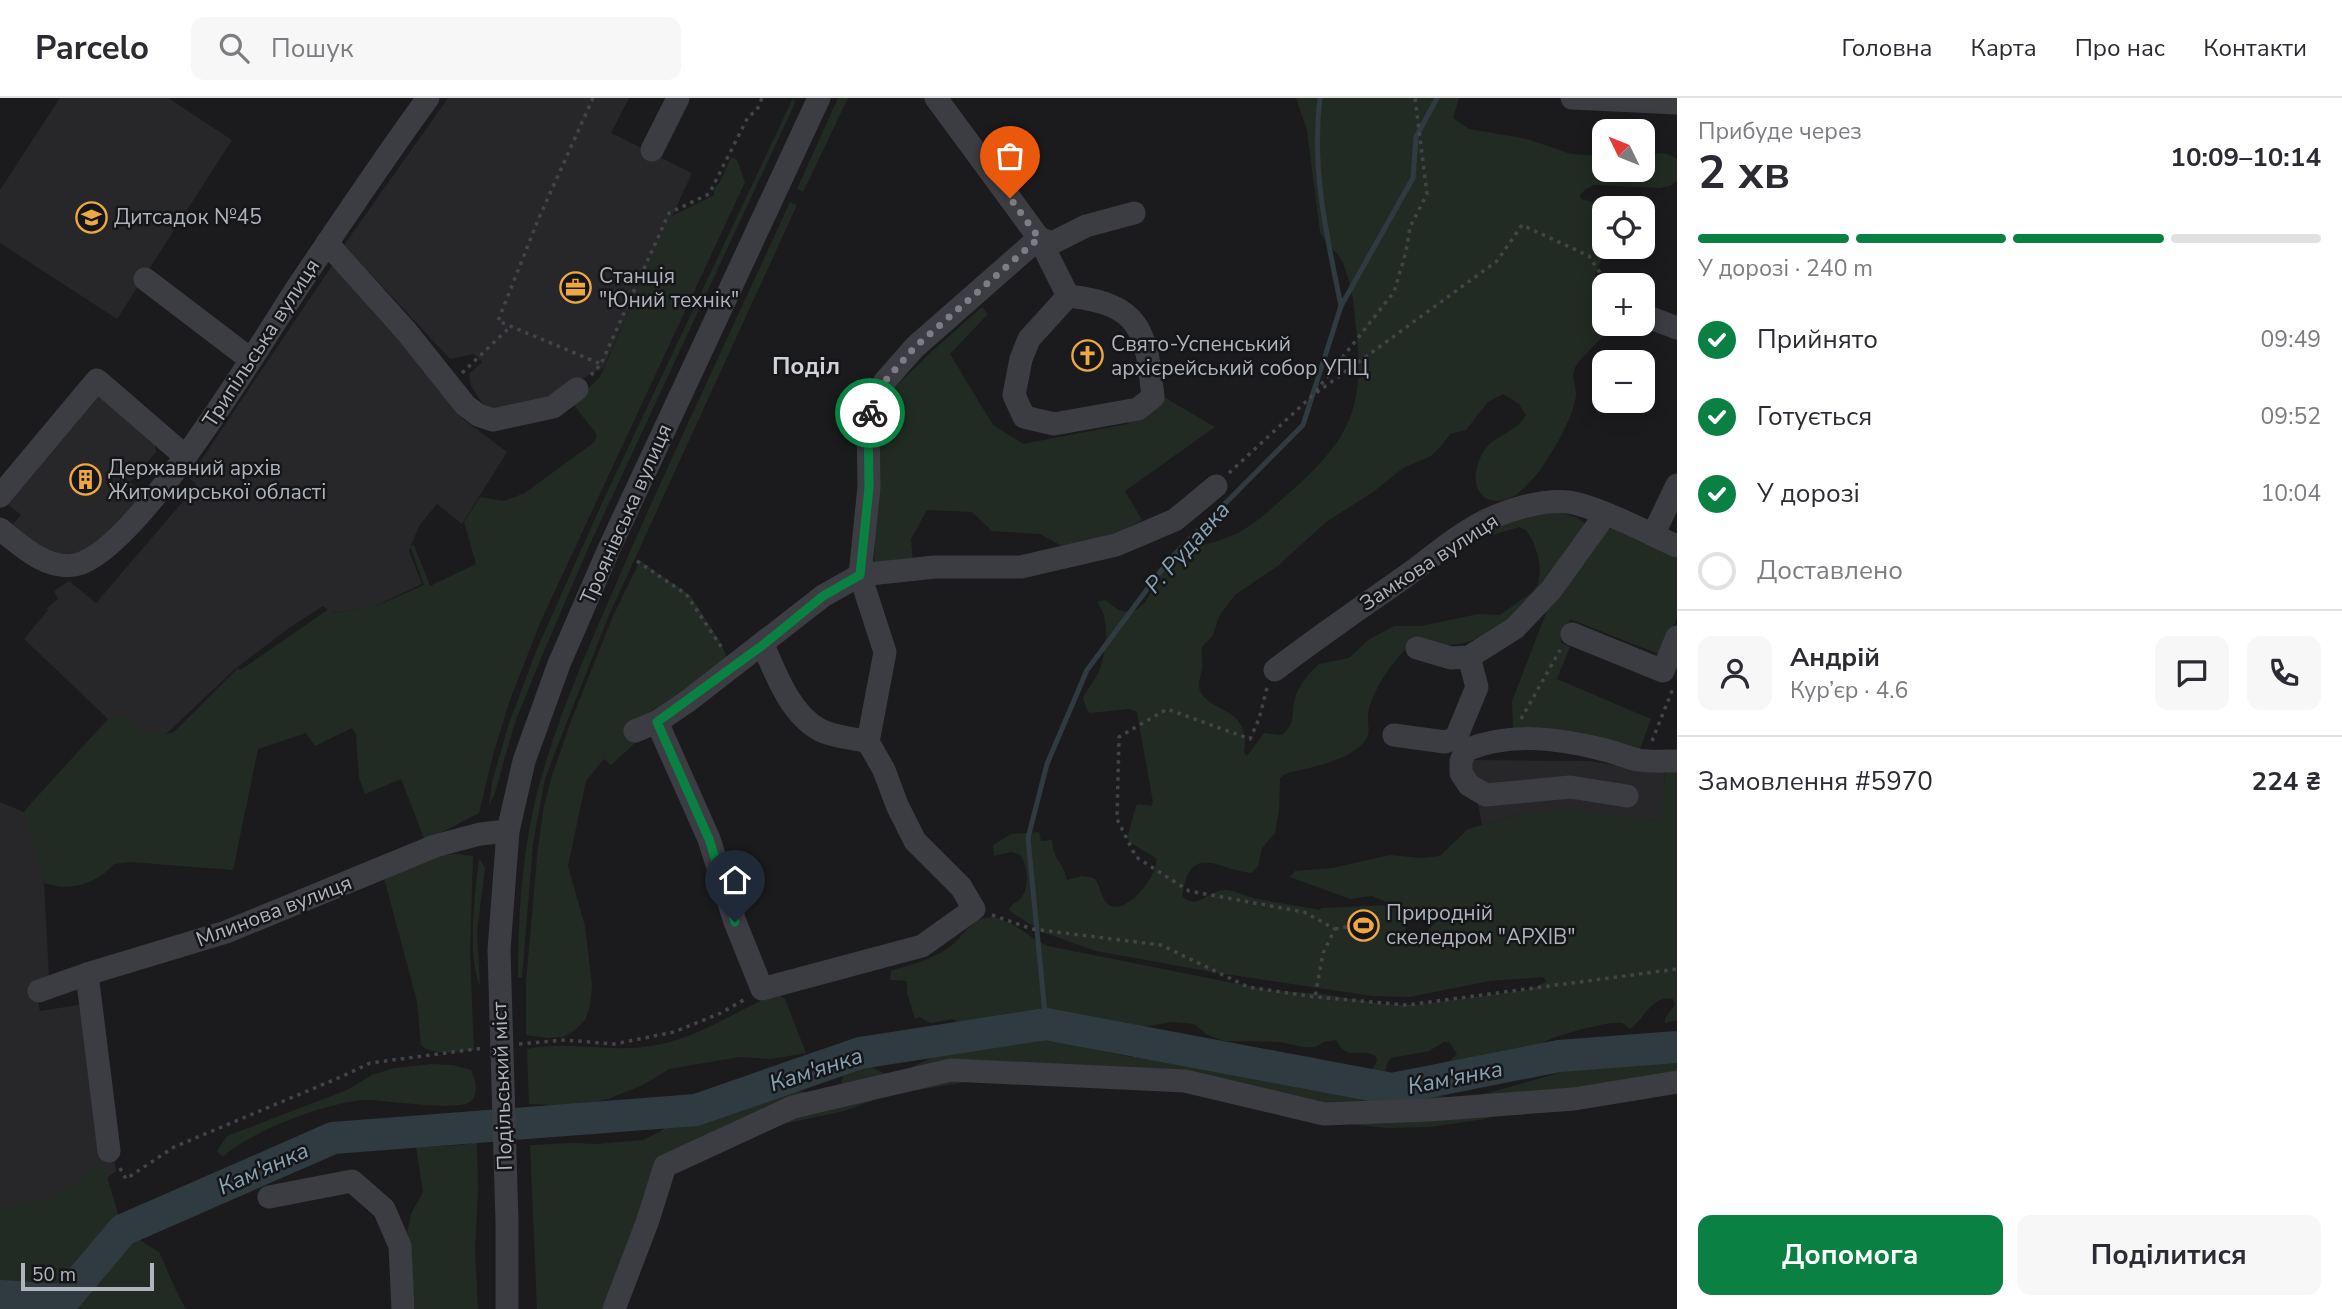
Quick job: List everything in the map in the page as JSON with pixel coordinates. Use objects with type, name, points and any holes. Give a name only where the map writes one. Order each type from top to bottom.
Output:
[{"type":"street","name":"Трипільська вулиця","points":[[0,529],[32,554],[48,561],[72,565],[88,561],[112,542],[142,511],[186,457],[327,243],[428,98]]},
{"type":"street","points":[[652,150],[678,98]]},
{"type":"street","name":"Троянівська вулиця","points":[[499,950],[508,831],[524,761],[559,664],[620,524],[819,98]]},
{"type":"street","points":[[936,98],[1039,238],[1068,296]]},
{"type":"street","points":[[1572,98],[1677,103]]},
{"type":"street","points":[[1039,238],[1052,243],[1086,226],[1134,213]]},
{"type":"street","points":[[657,722],[709,839],[735,922],[762,989],[922,946],[974,909],[961,887],[915,841],[897,805],[884,769],[868,742],[885,652],[860,575],[869,487],[868,417],[885,381],[915,347],[1039,238]]},
{"type":"street","points":[[327,243],[406,331],[465,405],[478,415],[493,420],[553,407],[577,389]]},
{"type":"street","points":[[145,279],[250,359]]},
{"type":"street","points":[[1068,296],[1103,303],[1124,312],[1140,330],[1150,366],[1153,397],[1138,409],[1054,424],[1024,417],[1014,395],[1021,359],[1029,339],[1068,296]]},
{"type":"street","points":[[1655,320],[1677,328]]},
{"type":"street","points":[[0,496],[97,380],[186,457]]},
{"type":"street","points":[[1653,535],[1677,485]]},
{"type":"street","points":[[635,731],[657,722],[763,645],[823,596],[860,575],[935,567],[1021,567],[1116,545],[1175,520],[1216,486]]},
{"type":"street","name":"Замкова вулиця","points":[[1275,670],[1483,522],[1506,513],[1549,503],[1583,505],[1677,546]]},
{"type":"street","points":[[1417,648],[1451,658],[1469,657],[1516,628],[1551,590],[1605,515]]},
{"type":"street","points":[[1572,634],[1663,671],[1677,637]]},
{"type":"street","points":[[763,645],[780,683],[804,717],[821,731],[868,742]]},
{"type":"street","points":[[1394,735],[1445,742],[1456,738],[1477,687],[1469,657]]},
{"type":"street","points":[[1627,796],[1570,787],[1486,795],[1469,785],[1461,773],[1461,761],[1466,750],[1482,743],[1537,738],[1565,741],[1639,760],[1677,761]]},
{"type":"street","name":"Млинова вулиця","points":[[38,991],[226,932],[435,846],[480,834],[508,831]]},
{"type":"street","name":"Подільський міст","points":[[499,950],[507,1222],[506,1309]]},
{"type":"street","points":[[88,974],[109,1151]]},
{"type":"street","points":[[614,1309],[647,1223],[665,1166],[793,1107],[951,1070],[1185,1081],[1324,1114],[1429,1110],[1574,1099],[1677,1083]]},
{"type":"street","points":[[269,1197],[352,1181],[383,1209],[400,1246],[402,1309]]},
{"type":"path","points":[[593,98],[538,220],[498,321],[601,364]]},
{"type":"path","points":[[577,389],[601,364],[669,213],[709,194],[748,117],[757,110],[762,98]]},
{"type":"path","points":[[1312,396],[1394,292],[1410,227],[1427,194],[1415,98]]},
{"type":"path","points":[[1216,486],[1312,396],[1497,261],[1522,225],[1589,256],[1600,273]]},
{"type":"path","points":[[449,386],[510,326]]},
{"type":"path","points":[[637,561],[687,594],[722,649],[736,665]]},
{"type":"path","points":[[1509,739],[1555,657],[1572,634]]},
{"type":"path","points":[[1275,670],[1270,677],[1259,719],[1250,738],[1167,709],[1119,737],[1117,819],[1136,857],[1189,891],[1304,912],[1335,929],[1377,921]]},
{"type":"path","points":[[1653,760],[1651,744],[1677,679]]},
{"type":"path","points":[[974,909],[1032,929],[1161,945],[1248,987],[1315,997],[1407,1005],[1677,969]]},
{"type":"path","points":[[1315,997],[1323,953],[1335,929]]},
{"type":"path","points":[[511,1045],[565,1040],[614,1044],[674,1032],[721,1013],[762,989]]},
{"type":"path","points":[[109,1151],[126,1179],[174,1147],[370,1063],[484,1048]]},
{"type":"shaded area","name":"Дитсадок №45","points":[[60,98],[168,98],[232,140],[117,319],[0,243],[0,190]]},
{"type":"shaded area","points":[[448,98],[629,98],[611,133],[692,173],[603,368],[567,386],[545,401],[489,413],[471,386],[469,374],[482,362],[474,354],[450,359],[344,245]]},
{"type":"shaded area","points":[[793,98],[795,103],[590,544],[515,722],[489,805],[492,782],[509,723],[537,649],[602,503]]},
{"type":"shaded area","points":[[838,98],[848,98],[803,192],[797,189]]},
{"type":"shaded area","points":[[1296,98],[1459,98],[1453,118],[1469,129],[1527,139],[1571,154],[1592,155],[1592,182],[1656,182],[1656,153],[1677,159],[1677,181],[1670,186],[1660,188],[1594,185],[1580,195],[1581,199],[1592,202],[1592,259],[1603,259],[1596,273],[1592,273],[1592,336],[1603,336],[1574,370],[1576,396],[1571,415],[1537,474],[1523,489],[1506,500],[1490,500],[1480,492],[1476,477],[1481,456],[1492,442],[1513,429],[1526,415],[1519,404],[1503,394],[1488,402],[1466,430],[1450,434],[1431,456],[1403,468],[1373,492],[1326,522],[1279,565],[1235,595],[1219,616],[1213,635],[1202,647],[1200,691],[1206,699],[1229,713],[1242,726],[1245,738],[1244,753],[1247,756],[1264,733],[1282,735],[1286,731],[1291,722],[1299,688],[1319,664],[1349,658],[1368,640],[1394,626],[1421,626],[1478,614],[1500,615],[1531,593],[1538,584],[1540,571],[1533,541],[1526,530],[1519,527],[1493,535],[1488,532],[1502,523],[1540,512],[1561,513],[1579,519],[1586,525],[1562,562],[1533,598],[1499,627],[1479,638],[1458,644],[1414,643],[1407,648],[1385,675],[1373,697],[1369,707],[1369,732],[1364,742],[1337,760],[1289,772],[1280,778],[1275,833],[1262,848],[1258,866],[1252,873],[1200,863],[1192,868],[1186,879],[1182,896],[1193,902],[1215,892],[1227,890],[1262,900],[1320,910],[1394,905],[1372,896],[1350,899],[1290,877],[1295,871],[1332,868],[1390,855],[1421,858],[1440,856],[1468,829],[1520,814],[1569,809],[1661,820],[1666,765],[1677,766],[1677,1020],[1665,1023],[1665,1018],[1675,1005],[1673,999],[1666,998],[1655,1003],[1630,1029],[1622,1023],[1606,1024],[1546,1041],[1538,1047],[1528,1064],[1520,1068],[1512,1059],[1486,1058],[1448,1068],[1447,1063],[1457,1054],[1450,1043],[1444,1042],[1429,1051],[1391,1058],[1385,1073],[1375,1075],[1373,1068],[1376,1056],[1369,1053],[1349,1053],[1336,1040],[1315,1047],[1280,1042],[1223,1041],[1206,1034],[1194,1024],[1172,1022],[1115,1032],[1085,1021],[1036,1013],[965,1025],[953,1019],[930,1023],[919,1017],[915,1019],[907,993],[907,981],[890,980],[891,971],[940,953],[954,944],[970,926],[983,918],[991,917],[1006,921],[1048,946],[1268,990],[1322,994],[1382,1004],[1416,1005],[1526,990],[1546,981],[1543,977],[1490,981],[1409,997],[1373,996],[1212,972],[1096,951],[1042,932],[1009,909],[1021,898],[1026,888],[1024,863],[1019,854],[1011,852],[994,856],[993,845],[1011,834],[1039,832],[1041,841],[1052,840],[1054,852],[1067,880],[1082,876],[1094,878],[1105,901],[1111,906],[1118,907],[1134,898],[1153,873],[1156,858],[1129,842],[1128,835],[1136,806],[1151,806],[1153,802],[1137,712],[1129,709],[1090,713],[1083,698],[1100,669],[1104,654],[1105,618],[1098,604],[1099,601],[1105,600],[1122,611],[1133,611],[1141,607],[1165,562],[1187,550],[1228,537],[1257,521],[1308,476],[1338,440],[1355,403],[1358,382],[1353,299],[1342,261],[1320,232],[1307,130]],"holes":[[[1447,907],[1452,910],[1454,916],[1439,921],[1411,943],[1392,943],[1406,942],[1405,909],[1422,915]]]},
{"type":"shaded area","points":[[731,157],[737,160],[745,182],[540,623],[510,700],[479,813],[425,841],[401,779],[365,794],[359,778],[356,734],[352,728],[315,746],[306,733],[258,749],[233,870],[130,862],[114,864],[99,877],[82,884],[63,887],[44,883],[24,811],[107,720],[121,715],[153,734],[175,731],[238,668],[240,670],[245,667],[329,609],[334,613],[376,606],[424,585],[410,546],[414,545],[430,586],[476,564],[464,522],[480,497],[504,501],[525,493],[593,443],[597,437],[595,432],[573,404],[600,377],[670,217],[714,195],[714,189]]},
{"type":"shaded area","points":[[790,202],[797,205],[609,615],[545,779],[533,844],[522,977],[518,978],[524,861],[537,793],[554,736],[642,524]]},
{"type":"shaded area","points":[[333,264],[425,366],[463,419],[507,452],[462,524],[437,504],[419,526],[409,551],[422,584],[373,607],[331,613],[323,606],[235,669],[145,754],[24,639],[47,608],[58,599],[54,591],[69,581],[96,603],[185,499],[196,484],[189,478]]},
{"type":"shaded area","points":[[982,307],[988,314],[950,354],[993,425],[1023,444],[1127,424],[1160,395],[1215,427],[1125,491],[1142,520],[1112,536],[1069,550],[1040,534],[992,531],[972,512],[927,510],[911,539],[913,563],[874,567],[879,421],[894,388]]},
{"type":"shaded area","points":[[100,393],[155,443],[156,452],[130,482],[143,493],[142,498],[93,546],[73,556],[45,551],[12,525],[21,515],[4,501]]},
{"type":"shaded area","points":[[1614,528],[1677,555],[1677,618],[1661,655],[1570,619],[1560,642],[1570,647],[1557,679],[1651,719],[1639,752],[1516,731],[1513,727],[1512,701],[1552,598],[1606,529]]},
{"type":"shaded area","points":[[640,561],[690,595],[721,643],[727,658],[611,765],[604,759],[586,781],[568,866],[585,926],[592,986],[590,1006],[585,1020],[563,1037],[526,1035],[526,982],[544,806],[571,721],[613,616]]},
{"type":"shaded area","points":[[1470,760],[1589,761],[1665,773],[1662,820],[1520,814],[1482,825]]},
{"type":"shaded area","points":[[0,802],[26,813],[44,883],[49,976],[35,989],[40,1011],[92,1003],[116,1171],[47,1225],[0,1228]]},
{"type":"shaded area","points":[[443,855],[473,856],[470,952],[474,1050],[439,1052],[421,1045],[417,1001],[384,878]]},
{"type":"shaded area","points":[[479,858],[485,868],[477,932],[480,986],[473,941]]},
{"type":"shaded area","points":[[777,994],[785,999],[806,1053],[771,1059],[740,1057],[669,1069],[643,1085],[608,1099],[578,1106],[529,1104],[527,1049],[558,1046],[651,1046],[700,1031]]},
{"type":"shaded area","points":[[1044,1038],[1131,1057],[1238,1058],[1244,1063],[1243,1071],[1255,1063],[1270,1071],[1286,1073],[1292,1078],[1338,1080],[1372,1087],[1385,1086],[1399,1079],[1401,1086],[1407,1091],[1453,1098],[1488,1093],[1580,1067],[1618,1064],[1648,1053],[1677,1048],[1677,1087],[1502,1113],[1485,1119],[1430,1127],[1387,1128],[1358,1125],[1186,1089],[973,1081],[888,1095],[844,1111],[760,1129],[679,1162],[614,1309],[537,1309],[530,1145],[643,1140],[661,1131],[690,1100],[702,1093],[728,1096],[761,1089],[810,1092],[841,1087],[847,1068],[860,1062],[882,1072],[896,1074],[968,1046]]},
{"type":"shaded area","points":[[453,1065],[471,1070],[476,1090],[471,1101],[451,1106],[374,1100],[348,1102],[271,1127],[225,1155],[222,1156],[217,1151],[227,1136],[347,1090],[372,1075],[394,1068]]},
{"type":"shaded area","points":[[477,1142],[475,1251],[478,1309],[415,1309],[407,1234],[411,1214],[423,1192],[416,1147]]},
{"type":"shaded area","points":[[102,1160],[123,1230],[159,1252],[186,1309],[0,1309],[0,1208],[55,1198]]},
{"type":"waterway","points":[[1320,98],[1319,177],[1341,306]]},
{"type":"waterway","name":"Р. Рудавка","points":[[1046,1024],[1028,838],[1047,764],[1087,670],[1169,560],[1303,425],[1341,306],[1413,178],[1416,137],[1437,98]]},
{"type":"waterway","name":"Кам'янка","points":[[0,1296],[64,1300],[123,1230],[333,1138],[696,1110],[860,1053],[1046,1024],[1392,1089],[1559,1056],[1677,1047]]},
{"type":"way so far","points":[[870,413],[885,381],[915,347],[1039,238],[1010,198]]},
{"type":"place","name":"Дитсадок №45","points":[[91,217]]},
{"type":"place","name":"Станція \"Юний технік\"","points":[[576,288]]},
{"type":"place","name":"Свято-Успенський архієрейський собор УПЦ","points":[[1088,356]]},
{"type":"place","name":"Державний архів Житомирської області","points":[[85,480]]},
{"type":"place","name":"Природній скеледром \"АРХІВ\"","points":[[1363,925]]},
{"type":"district","name":"Поділ","points":[[806,366]]},
{"type":"route","points":[[735,922],[709,839],[657,722],[763,645],[823,596],[860,575],[869,487],[870,413]]}]
